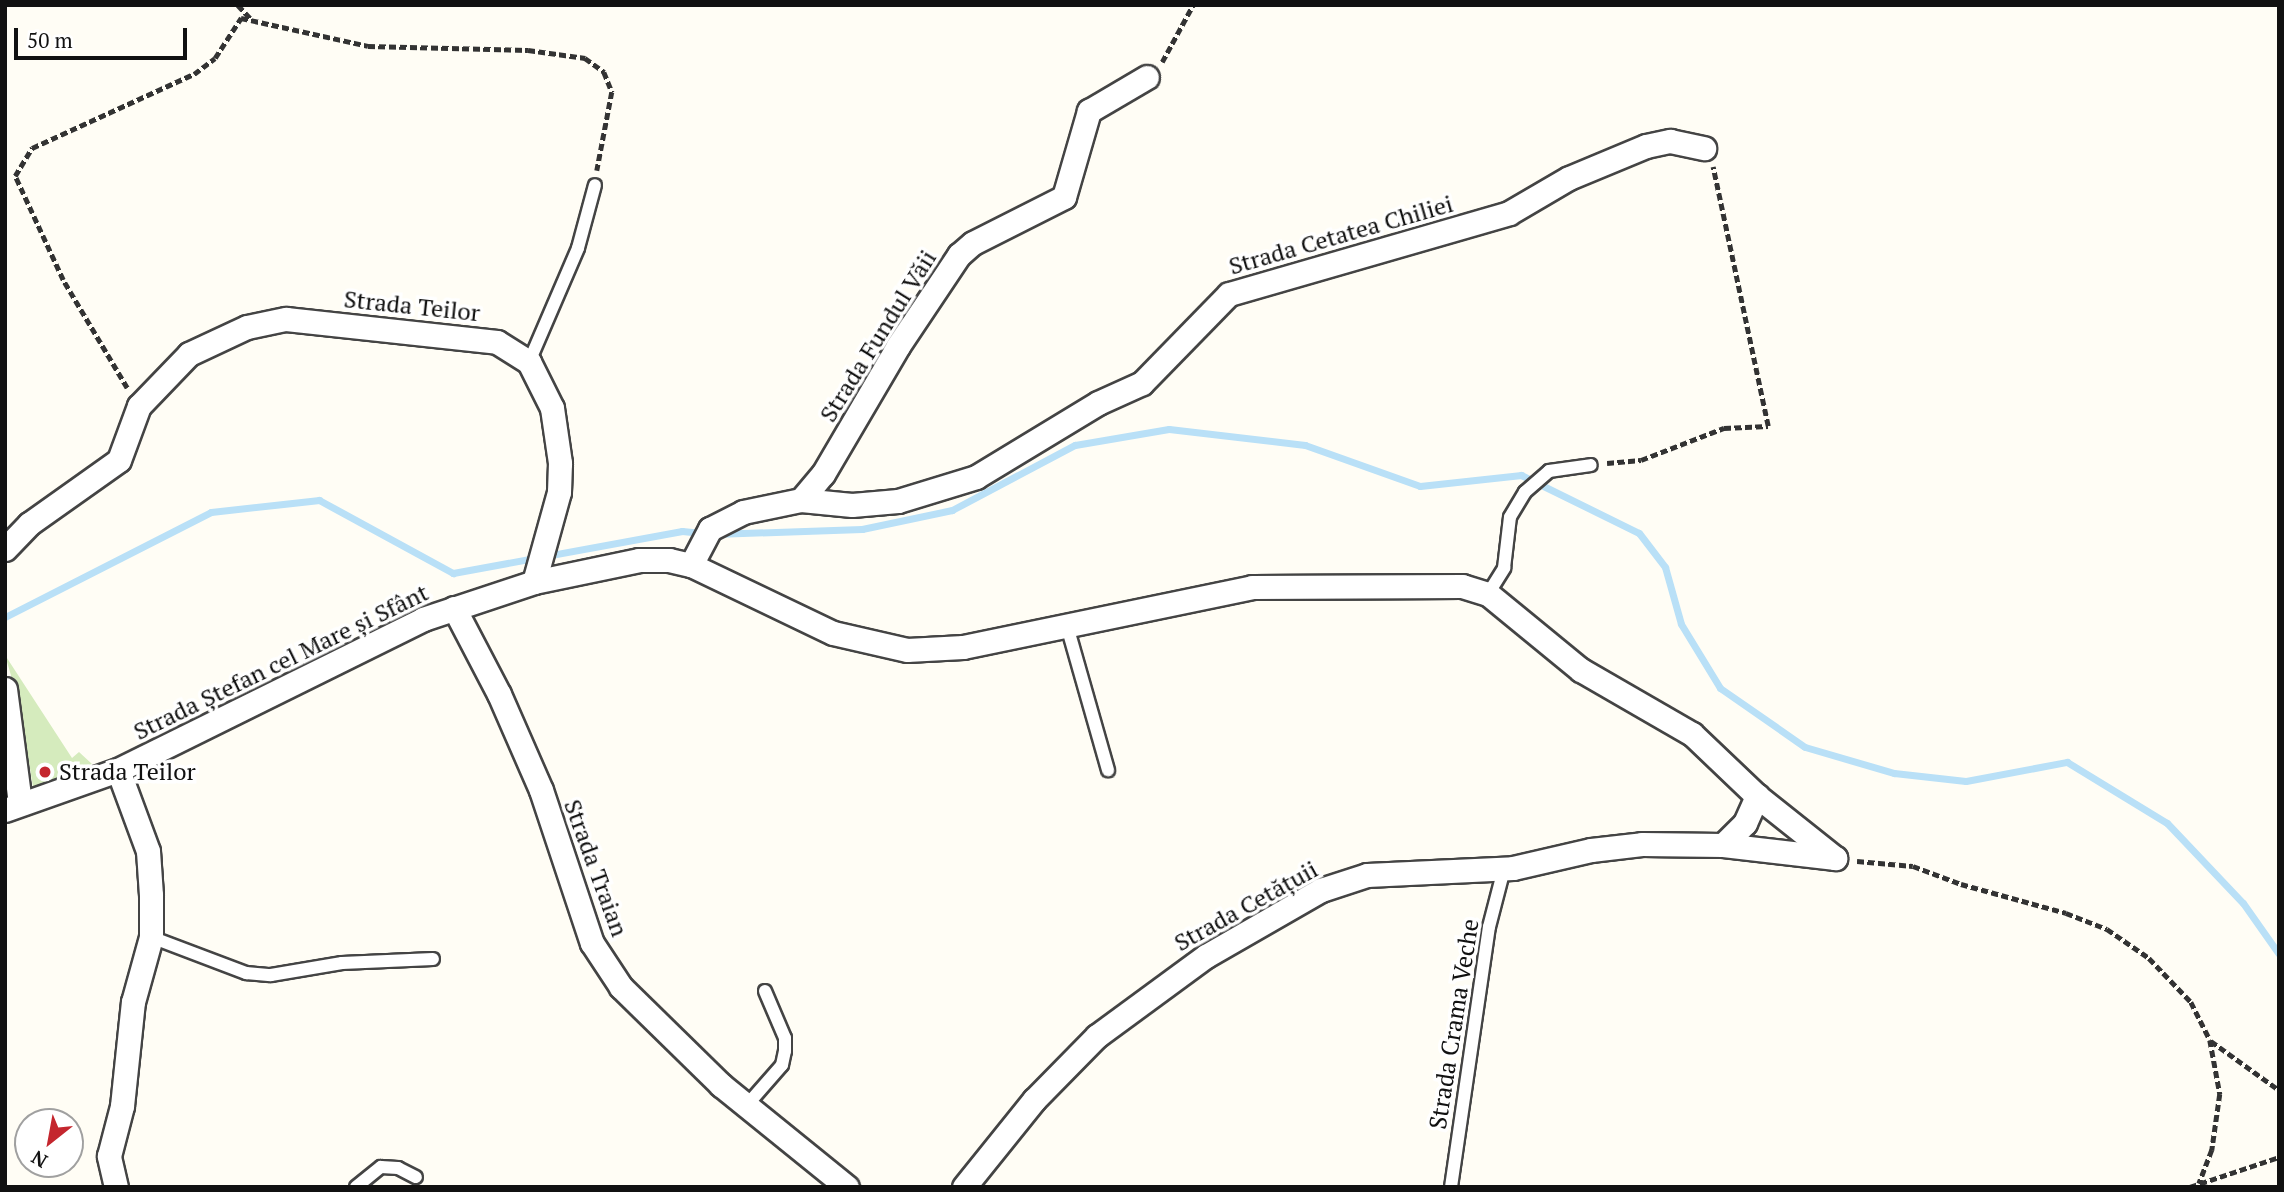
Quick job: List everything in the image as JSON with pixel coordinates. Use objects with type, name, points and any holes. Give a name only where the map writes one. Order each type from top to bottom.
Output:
[{"type":"street","name":"Strada Fundul Văii","points":[[801,500],[823,474],[898,346],[959,255],[973,243],[1064,197],[1089,111],[1147,77]]},
{"type":"street","name":"Strada Cetatea Chiliei","points":[[700,546],[743,512],[801,500],[876,504],[946,488],[976,477],[1098,403],[1142,383],[1229,294],[1509,213],[1569,178],[1646,146],[1670,141],[1704,148]]},
{"type":"street","name":"Strada Teilor","points":[[5,549],[29,524],[119,460],[139,406],[189,354],[262,322],[286,319],[471,337],[497,342],[529,362],[542,382],[559,436],[559,492],[540,565]]},
{"type":"street","name":"Strada Ștefan cel Mare și Sfânt","points":[[13,807],[118,770],[382,637],[454,608],[540,565],[639,560],[700,546],[833,633],[907,650],[963,647],[1252,587],[1431,583],[1488,594],[1581,670],[1692,734],[1757,796],[1835,858]]},
{"type":"street","name":"Strada Traian","points":[[454,608],[499,694],[541,790],[592,943],[645,1011],[747,1105],[846,1187]]},
{"type":"street","points":[[5,689],[13,807]]},
{"type":"street","points":[[116,1187],[109,1156],[111,1140],[122,1106],[133,1002],[150,937],[148,851],[118,770]]},
{"type":"street","points":[[1723,845],[1745,823],[1757,796]]},
{"type":"street","name":"Strada Cetățuii","points":[[964,1187],[1070,1059],[1161,986],[1291,905],[1321,890],[1367,876],[1504,869],[1642,845],[1723,845],[1835,858]]},
{"type":"lane","points":[[529,362],[574,260],[594,185]]},
{"type":"lane","points":[[1488,594],[1504,568],[1510,517],[1525,492],[1549,471],[1591,465]]},
{"type":"lane","points":[[1067,626],[1108,770]]},
{"type":"lane","name":"Strada Crama Veche","points":[[1451,1187],[1489,927],[1504,869]]},
{"type":"lane","points":[[150,937],[246,973],[271,975],[342,962],[433,959]]},
{"type":"lane","points":[[747,1105],[782,1065],[785,1051],[785,1038],[765,991]]},
{"type":"lane","points":[[356,1187],[382,1167],[398,1168],[416,1177]]},
{"type":"path","points":[[238,5],[252,21]]},
{"type":"path","points":[[1147,77],[1164,60],[1193,5]]},
{"type":"path","points":[[139,406],[57,269],[15,176],[32,148],[194,74],[215,58],[241,18],[368,46],[528,51],[585,58],[604,72],[612,92],[594,185]]},
{"type":"path","points":[[1591,465],[1641,460],[1724,428],[1768,426],[1717,176],[1704,148]]},
{"type":"path","points":[[1835,858],[1913,866],[2107,929],[2149,958],[2190,1002],[2210,1040],[2220,1094],[2212,1150],[2199,1184]]},
{"type":"path","points":[[2210,1040],[2279,1090]]},
{"type":"path","points":[[2190,1187],[2279,1157]]},
{"type":"path","points":[[2210,1180],[2212,1187]]},
{"type":"green space","points":[[5,655],[72,758],[79,752],[92,764],[33,787],[20,706]]},
{"type":"waterway","points":[[714,534],[862,529],[952,510],[1075,445],[1169,429],[1305,445],[1420,486],[1521,475],[1639,533],[1665,567],[1681,624],[1720,688],[1805,747],[1894,773],[1966,781],[2067,762],[2167,823],[2243,903],[2279,954]]},
{"type":"waterway","points":[[5,617],[211,512],[319,500],[453,573],[682,531],[702,533]]},
{"type":"place","name":"Strada Teilor","points":[[45,772]]}]
